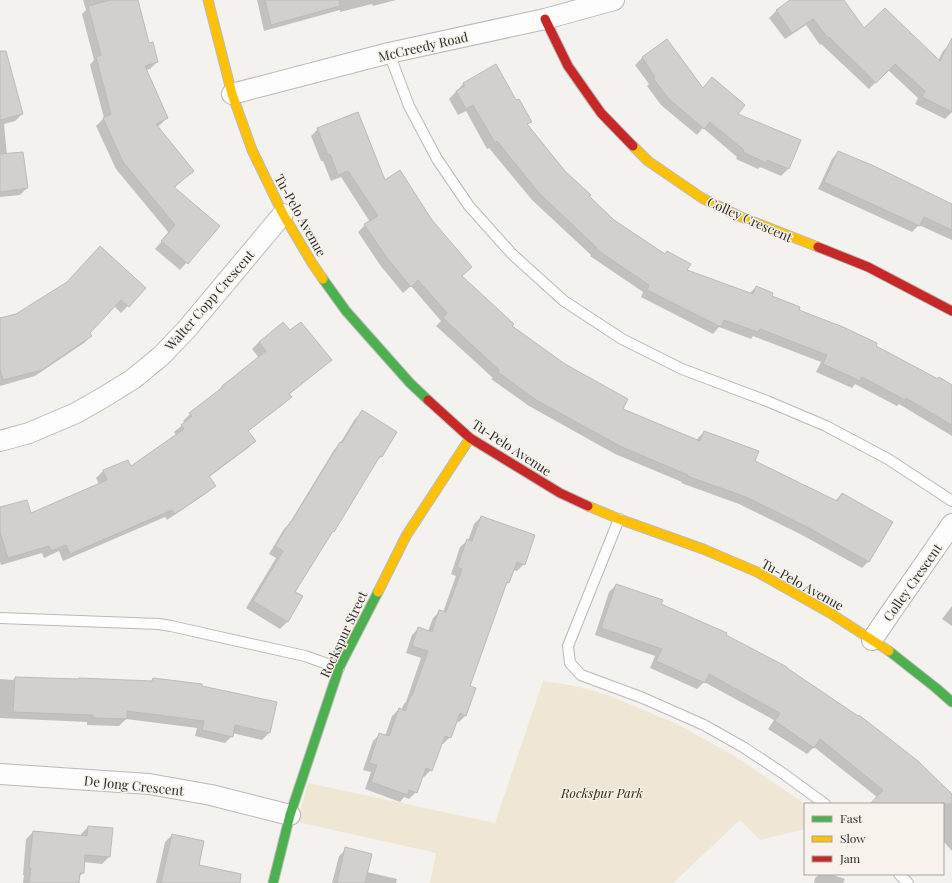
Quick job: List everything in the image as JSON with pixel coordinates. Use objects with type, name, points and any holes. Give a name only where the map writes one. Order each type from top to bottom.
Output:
[{"type":"street","name":"Tu-Pelo Avenue","points":[[208,0],[232,94],[252,150],[283,214],[312,263],[346,311],[410,383],[470,438],[560,493],[619,519],[703,548],[757,572],[811,602],[891,652],[915,670],[952,702]]},
{"type":"street","name":"McCreedy Road","points":[[232,94],[389,53],[546,19],[614,0]]},
{"type":"street","name":"Colley Crescent","points":[[546,19],[568,66],[601,113],[648,161],[702,198],[741,217],[868,267],[952,311]]},
{"type":"street","name":"Walter Copp Crescent","points":[[0,441],[29,433],[76,413],[133,379],[161,356],[186,330],[283,214]]},
{"type":"street","name":"Rockspur Street","points":[[273,883],[290,815],[339,668],[406,536],[470,438]]},
{"type":"street","name":"Colley Crescent","points":[[872,640],[952,524]]},
{"type":"street","name":"De Jong Crescent","points":[[0,774],[149,784],[211,795],[290,815]]},
{"type":"lane","points":[[389,53],[409,106],[437,159],[469,206],[512,254],[564,301],[622,338],[682,369],[766,400],[826,426],[888,459],[952,501]]},
{"type":"lane","points":[[619,519],[568,646],[570,663],[580,675],[643,698],[710,728],[743,747],[781,772],[824,803]]},
{"type":"lane","points":[[0,618],[159,624],[305,656],[339,668]]},
{"type":"lane","points":[[900,875],[908,883]]},
{"type":"green space","name":"Rockspur Park","points":[[543,681],[575,686],[610,696],[677,724],[736,757],[804,803],[804,829],[760,840],[740,820],[673,883],[430,883],[436,853],[297,822],[308,783],[495,823]]},
{"type":"building","points":[[111,0],[138,0],[149,43],[153,42],[158,62],[145,66],[168,118],[156,124],[194,171],[174,187],[220,226],[188,264],[161,241],[175,225],[123,162],[103,118],[111,114],[96,57],[101,55],[88,6]]},
{"type":"building","points":[[265,0],[339,0],[340,6],[271,25]]},
{"type":"building","points":[[790,0],[844,0],[864,28],[885,8],[940,61],[952,38],[952,112],[922,97],[925,91],[895,64],[876,83],[829,37],[828,38],[813,19],[792,33],[776,10]]},
{"type":"building","points":[[667,39],[703,88],[712,77],[745,105],[738,114],[801,140],[789,169],[767,160],[766,163],[743,152],[744,150],[710,122],[704,129],[668,98],[653,78],[655,77],[642,57]]},
{"type":"building","points":[[0,51],[6,51],[23,114],[0,120]]},
{"type":"building","points":[[496,64],[516,100],[519,99],[532,122],[527,124],[565,171],[591,195],[589,196],[614,220],[665,254],[667,251],[691,264],[687,270],[753,294],[756,286],[773,293],[772,296],[800,307],[799,310],[843,327],[877,343],[876,346],[938,379],[939,377],[952,385],[952,425],[906,398],[905,400],[862,377],[860,381],[823,364],[827,355],[760,329],[758,332],[724,320],[721,327],[647,290],[649,285],[596,249],[597,248],[539,193],[497,141],[495,143],[473,105],[466,109],[456,91],[465,86],[463,83]]},
{"type":"building","points":[[358,112],[385,180],[400,170],[432,220],[472,267],[462,276],[514,324],[512,326],[565,364],[628,399],[623,409],[700,441],[704,431],[759,451],[755,461],[837,501],[842,493],[893,522],[869,562],[809,528],[746,497],[687,476],[688,475],[622,447],[536,400],[498,372],[499,370],[443,318],[447,313],[418,280],[411,287],[387,258],[364,224],[378,216],[348,171],[338,175],[330,154],[328,155],[317,128]]},
{"type":"building","points":[[838,151],[874,166],[952,204],[952,230],[924,217],[920,226],[824,182]]},
{"type":"building","points":[[23,152],[28,188],[0,192],[0,154]]},
{"type":"building","points":[[100,246],[146,288],[129,307],[121,300],[90,333],[92,336],[42,370],[3,380],[0,369],[0,318],[16,314],[67,282]]},
{"type":"building","points":[[283,322],[290,330],[301,322],[332,360],[289,394],[292,397],[248,431],[256,441],[209,476],[216,486],[175,514],[172,510],[70,554],[66,545],[51,551],[49,546],[8,558],[0,532],[0,507],[27,500],[31,513],[107,480],[103,470],[128,460],[131,466],[184,429],[181,425],[192,416],[189,413],[266,351],[259,342]]},
{"type":"building","points":[[362,410],[397,432],[382,457],[380,456],[334,532],[333,531],[295,592],[303,596],[288,622],[253,601],[283,551],[275,546],[340,442],[342,443]]},
{"type":"building","points":[[481,516],[535,535],[525,565],[517,562],[509,583],[507,582],[470,686],[476,688],[466,716],[460,713],[451,738],[445,736],[432,771],[426,768],[417,793],[409,790],[408,795],[371,782],[377,765],[369,763],[379,733],[389,736],[399,708],[405,711],[411,695],[412,696],[428,651],[412,646],[418,627],[432,632],[439,610],[446,612],[462,569],[457,567],[467,539],[472,541]]},
{"type":"building","points":[[616,584],[663,600],[661,604],[727,633],[726,635],[787,667],[858,716],[859,715],[918,761],[952,794],[952,804],[871,803],[883,790],[820,739],[814,748],[775,721],[780,713],[709,674],[705,683],[656,661],[662,649],[601,628]]},
{"type":"building","points":[[15,677],[152,681],[153,678],[202,684],[202,686],[277,702],[270,733],[235,725],[233,737],[202,730],[204,721],[127,711],[127,719],[93,718],[93,715],[13,712]]},
{"type":"building","points":[[88,826],[113,828],[110,857],[85,855],[84,873],[80,873],[79,883],[29,883],[33,831],[87,836]]},
{"type":"building","points":[[172,834],[204,841],[199,865],[241,874],[240,883],[161,883]]},
{"type":"building","points":[[345,847],[372,854],[365,883],[337,883]]},
{"type":"traffic: fast","points":[[323,279],[346,311],[410,383],[428,400]]},
{"type":"traffic: fast","points":[[273,883],[290,815],[339,668],[378,592]]},
{"type":"traffic: fast","points":[[889,651],[952,702]]},
{"type":"traffic: slow","points":[[208,0],[232,94],[252,150],[283,214],[323,279]]},
{"type":"traffic: slow","points":[[633,146],[648,161],[702,198],[741,217],[818,247]]},
{"type":"traffic: slow","points":[[378,592],[406,536],[470,438]]},
{"type":"traffic: slow","points":[[588,506],[619,519],[703,549],[757,572],[830,613],[889,651]]},
{"type":"traffic: jam","points":[[545,19],[568,66],[601,113],[633,146]]},
{"type":"traffic: jam","points":[[818,247],[868,267],[952,311]]},
{"type":"traffic: jam","points":[[428,400],[470,438],[560,493],[588,506]]}]
